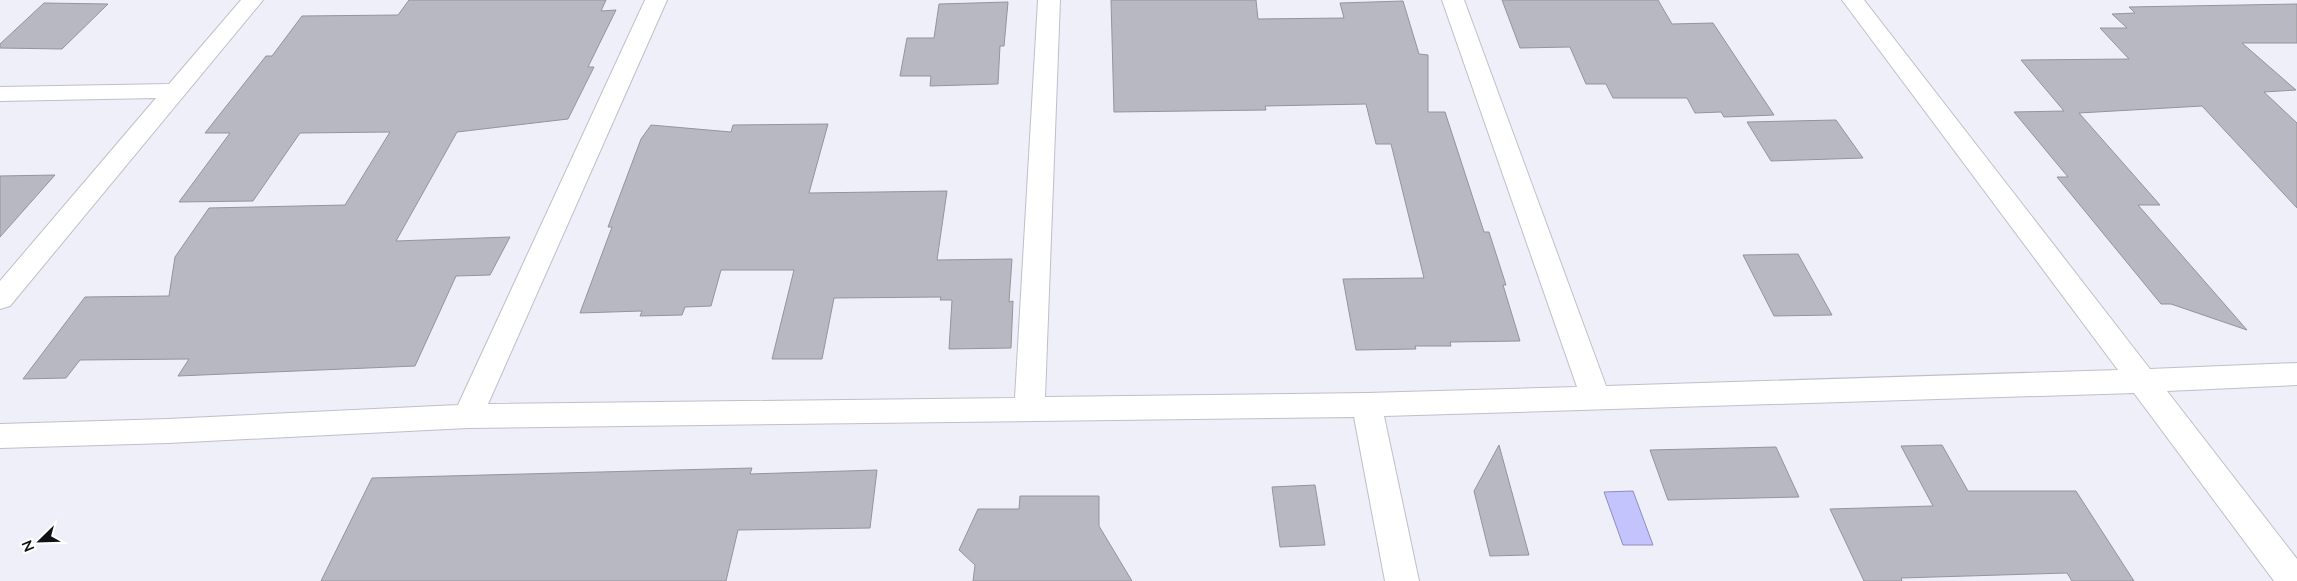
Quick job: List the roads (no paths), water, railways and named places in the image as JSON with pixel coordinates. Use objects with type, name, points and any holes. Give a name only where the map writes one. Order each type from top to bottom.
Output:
[{"type":"street","points":[[0,299],[252,0]]},
{"type":"street","points":[[468,416],[656,0]]},
{"type":"street","points":[[1029,410],[1049,0]]},
{"type":"street","points":[[1453,0],[1596,398]]},
{"type":"street","points":[[1853,0],[2294,581]]},
{"type":"street","points":[[0,94],[174,91]]},
{"type":"street","points":[[0,436],[168,431],[468,416],[1368,405],[2144,382],[2297,374]]},
{"type":"street","points":[[1368,405],[1402,581]]},
{"type":"water","points":[[1633,491],[1653,545],[1623,545],[1604,492]]}]
